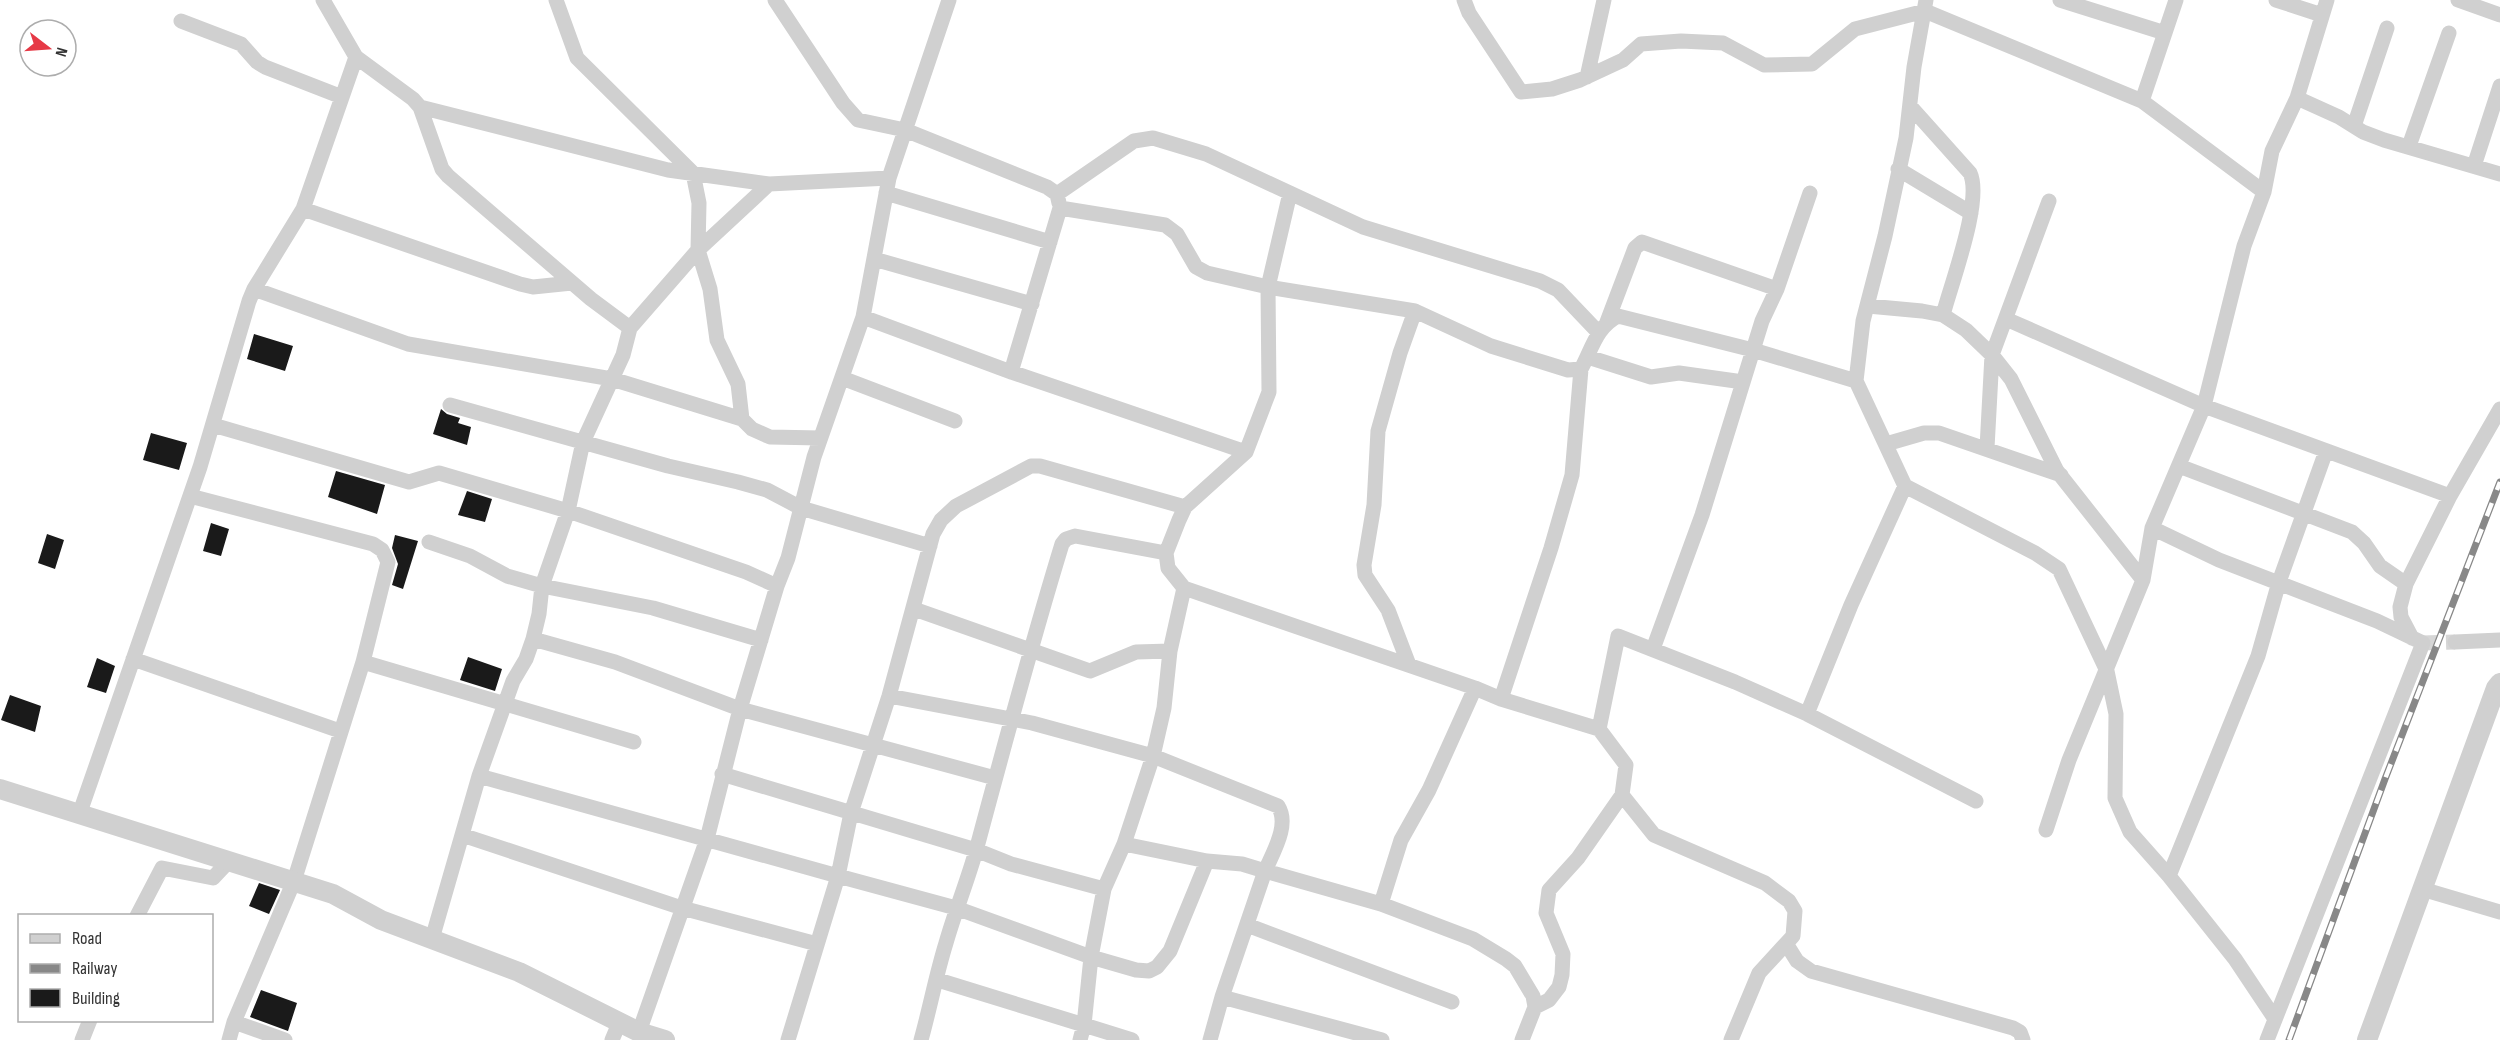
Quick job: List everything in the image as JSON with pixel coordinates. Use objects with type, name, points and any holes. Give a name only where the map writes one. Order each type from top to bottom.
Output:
[{"type":"street","points":[[322,0],[356,57],[413,99],[420,107],[442,169],[448,176],[572,282],[630,328]]},
{"type":"street","points":[[556,0],[576,58],[693,173],[699,203],[698,250],[710,289],[717,340],[738,384],[742,419]]},
{"type":"street","points":[[775,0],[858,120],[905,130],[1047,187],[1059,201],[1165,225],[1177,234],[1196,267],[1207,273],[1268,286],[1415,311],[1491,346],[1568,370],[1584,363],[1651,377],[1679,373],[1743,382]]},
{"type":"street","points":[[639,1032],[707,839],[740,709],[777,586],[788,558],[820,438],[863,317],[889,178],[949,0]]},
{"type":"street","points":[[1464,0],[1469,13],[1521,92],[1552,89],[1587,77],[1623,60],[1641,44],[1681,41],[1723,43],[1764,65],[1812,64],[1855,29],[1926,5],[2142,101],[2264,192]]},
{"type":"street","points":[[1587,77],[1604,0]]},
{"type":"street","points":[[2060,0],[2165,33]]},
{"type":"street","points":[[2142,101],[2176,0]]},
{"type":"street","points":[[2046,830],[2069,760],[2143,579],[2152,528],[2204,406],[2244,246],[2264,192],[2272,151],[2297,98],[2324,8],[2276,0]]},
{"type":"street","points":[[2458,0],[2500,15]]},
{"type":"street","points":[[1926,5],[1898,169],[1863,321],[1856,381],[1905,486],[2035,552],[2059,569],[2107,671],[2116,714],[2115,798],[2130,832],[2169,876],[2235,959],[2275,1019]]},
{"type":"street","points":[[181,21],[241,44],[257,62],[265,67],[342,97]]},
{"type":"street","points":[[2354,126],[2387,28]]},
{"type":"street","points":[[2409,146],[2450,33]]},
{"type":"street","points":[[79,816],[190,496],[254,289],[298,221],[356,57]]},
{"type":"street","points":[[2474,166],[2500,86]]},
{"type":"street","points":[[2297,98],[2384,140],[2500,174]]},
{"type":"street","points":[[1910,106],[1974,180],[1971,213],[1943,315]]},
{"type":"street","points":[[420,107],[668,170],[769,184],[889,178]]},
{"type":"street","points":[[1011,372],[1050,242],[1059,201],[1134,141],[1142,138],[1153,138],[1206,154],[1363,226],[1540,281],[1558,290],[1603,327]]},
{"type":"street","points":[[1898,169],[1971,213]]},
{"type":"street","points":[[432,939],[479,776],[504,706],[532,639],[539,614],[542,586],[568,511],[583,442],[623,355],[630,328],[698,250],[769,184]]},
{"type":"street","points":[[886,193],[1050,242]]},
{"type":"street","points":[[1290,193],[1268,286],[1269,392],[1246,452],[1185,507],[1166,553],[1168,568],[1184,588],[1501,699],[1599,729],[1626,765],[1622,795],[1578,858],[1550,890],[1546,913],[1563,954],[1562,975],[1559,987],[1549,1000],[1535,1007]]},
{"type":"street","points":[[1653,649],[1702,515],[1762,321],[1777,289],[1810,193]]},
{"type":"street","points":[[1986,448],[1992,355],[2049,201]]},
{"type":"street","points":[[303,209],[520,284],[533,287],[572,282]]},
{"type":"street","points":[[1501,699],[1551,548],[1572,475],[1584,363],[1603,327],[1635,248],[1642,242],[1777,289]]},
{"type":"street","points":[[874,259],[1032,304]]},
{"type":"street","points":[[254,289],[408,344],[612,379],[742,419],[752,429],[770,436],[820,438]]},
{"type":"street","points":[[1868,306],[1943,315],[1966,330],[1992,355],[2011,379],[2049,459],[2143,579]]},
{"type":"street","points":[[1409,665],[1388,610],[1365,575],[1364,565],[1374,505],[1378,430],[1400,352],[1415,311]]},
{"type":"street","points":[[1603,327],[1618,316],[1753,350],[1856,381]]},
{"type":"street","points":[[863,317],[1011,372],[1246,452]]},
{"type":"street","points":[[2006,319],[2204,406],[2450,496]]},
{"type":"street","points":[[842,378],[955,421]]},
{"type":"street","points":[[450,405],[767,490],[801,508],[930,546]]},
{"type":"street","points":[[2412,638],[2401,617],[2400,607],[2406,584],[2450,496],[2500,409]]},
{"type":"street","points":[[213,425],[409,482],[439,473],[568,511],[746,572],[777,586]]},
{"type":"street","points":[[1886,444],[1924,433],[1939,433],[2061,475]]},
{"type":"street","points":[[2169,876],[2258,656],[2279,582],[2326,451]]},
{"type":"street","points":[[788,1040],[838,876],[851,813],[889,696],[933,534],[948,512],[1031,466],[1040,466],[1185,507]]},
{"type":"street","points":[[2179,466],[2305,514],[2358,537],[2380,566],[2406,584]]},
{"type":"street","points":[[1807,714],[1851,604],[1905,486]]},
{"type":"street","points":[[190,496],[373,544],[382,550],[388,562],[363,662],[294,881],[234,1022],[229,1040]]},
{"type":"street","points":[[2152,528],[2219,560],[2279,582],[2423,643],[2267,1040]]},
{"type":"street","points":[[921,1040],[956,908],[976,850],[1002,757],[1009,721],[1062,544],[1066,539],[1075,536],[1166,553]]},
{"type":"street","points":[[429,542],[470,556],[507,576],[542,586],[653,608],[761,640]]},
{"type":"street","points":[[1082,1033],[1091,957],[1104,889],[1124,844],[1153,756],[1164,708],[1170,651],[1184,588]]},
{"type":"street","points":[[914,609],[1090,672],[1136,651],[1170,651]]},
{"type":"street","points":[[1599,729],[1618,636],[1735,682],[1807,714],[1976,801]]},
{"type":"street","points":[[532,639],[615,662],[740,709],[995,778]]},
{"type":"street","points":[[2456,642],[2500,640]]},
{"type":"street","points":[[133,659],[340,731]]},
{"type":"street","points":[[363,662],[504,706],[634,742]]},
{"type":"street","points":[[2367,1040],[2496,688],[2500,683]]},
{"type":"street","points":[[1381,904],[1401,840],[1430,790],[1475,688]]},
{"type":"street","points":[[889,696],[1009,721],[1032,723],[1153,756],[1278,806],[1282,812],[1282,828],[1246,925],[1210,1040]]},
{"type":"street","points":[[722,774],[976,850],[1011,864],[1104,889]]},
{"type":"street","points":[[479,776],[956,908],[1091,957],[1136,970],[1149,971],[1157,967],[1170,951],[1207,861]]},
{"type":"street","points":[[0,789],[79,816],[333,894],[381,920],[519,972],[639,1032],[665,1040]]},
{"type":"street","points":[[1622,795],[1654,835],[1765,883],[1789,901],[1795,911],[1792,936],[1759,974],[1731,1040]]},
{"type":"street","points":[[462,836],[682,908],[817,944]]},
{"type":"street","points":[[1124,844],[1207,861],[1242,864],[1381,904],[1473,939],[1515,966],[1533,996],[1535,1007],[1522,1040]]},
{"type":"street","points":[[138,914],[162,868],[213,878],[229,861]]},
{"type":"street","points":[[2422,889],[2500,912]]},
{"type":"street","points":[[1246,925],[1452,1002]]},
{"type":"street","points":[[1786,945],[1797,961],[1811,971],[2013,1028],[2020,1032],[2023,1040]]},
{"type":"street","points":[[938,980],[1082,1033],[1132,1040]]},
{"type":"street","points":[[1222,997],[1382,1040]]},
{"type":"street","points":[[612,1040],[620,1021]]},
{"type":"street","points":[[82,1040],[89,1022]]},
{"type":"street","points":[[234,1022],[285,1040]]},
{"type":"building","points":[[254,334],[293,346],[285,371],[247,359]]},
{"type":"building","points":[[441,409],[447,414],[460,418],[458,423],[471,427],[467,445],[433,434]]},
{"type":"building","points":[[151,433],[187,443],[179,470],[143,460]]},
{"type":"building","points":[[336,471],[385,485],[377,514],[328,497]]},
{"type":"building","points":[[467,491],[492,499],[485,522],[458,515]]},
{"type":"building","points":[[211,523],[229,529],[221,556],[203,551]]},
{"type":"building","points":[[47,534],[64,540],[55,569],[38,563]]},
{"type":"building","points":[[395,535],[418,541],[403,589],[392,585],[398,564],[392,548]]},
{"type":"building","points":[[468,657],[502,669],[495,691],[460,680]]},
{"type":"building","points":[[97,658],[115,666],[106,693],[87,687]]},
{"type":"building","points":[[10,695],[41,706],[35,732],[1,720]]},
{"type":"building","points":[[259,883],[280,890],[269,914],[249,906]]},
{"type":"building","points":[[261,990],[297,1003],[288,1031],[250,1017]]},
{"type":"tunnel","points":[[2423,643],[2455,642]]},
{"type":"railway","points":[[2289,1040],[2385,779],[2500,482]]}]
